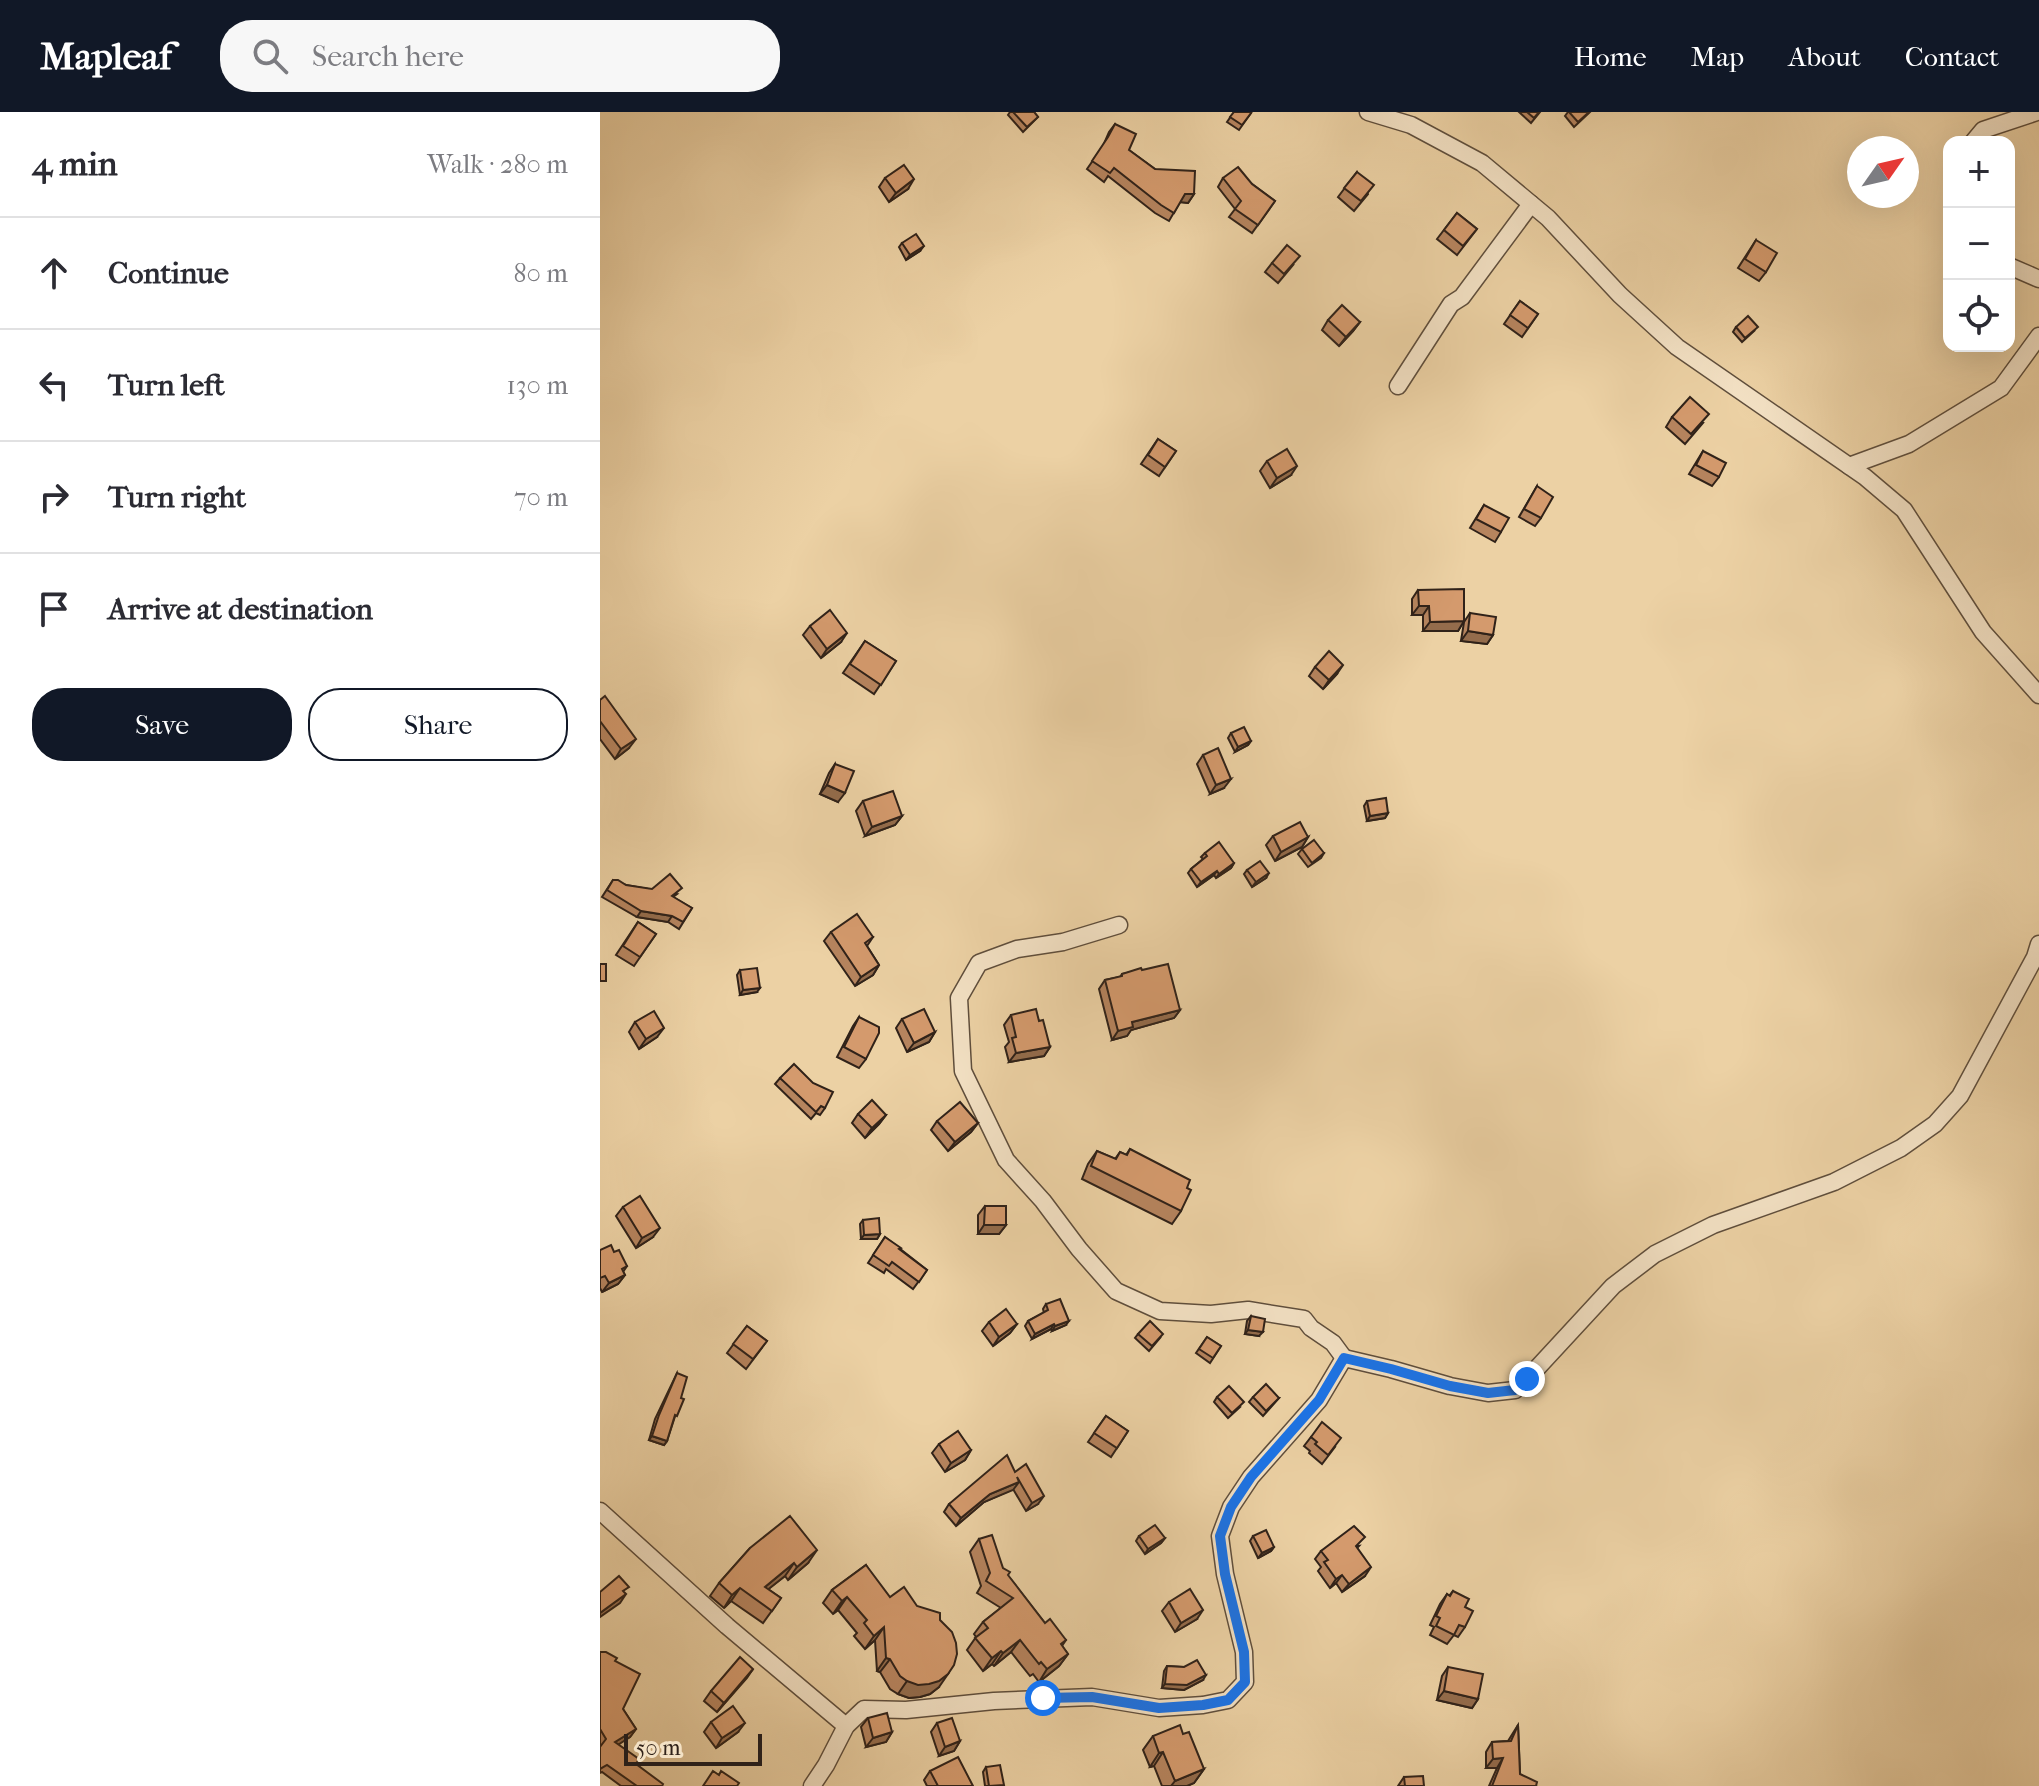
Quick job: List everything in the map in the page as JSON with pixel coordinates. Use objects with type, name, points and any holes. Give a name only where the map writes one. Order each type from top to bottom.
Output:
[{"type":"street","points":[[1368,112],[1411,125],[1482,163],[1548,218],[1620,295],[1677,347],[1849,466],[1904,510],[1983,632],[2039,695]]},
{"type":"street","points":[[1978,136],[1983,130],[2037,112]]},
{"type":"street","points":[[1398,386],[1451,304],[1462,297],[1531,204]]},
{"type":"street","points":[[2015,269],[2039,279]]},
{"type":"street","points":[[1849,466],[1909,444],[2001,388],[2039,336]]},
{"type":"street","points":[[1119,925],[1063,942],[1017,949],[979,963],[959,998],[963,1071],[1006,1160],[1116,1291],[1160,1311],[1211,1314],[1248,1310],[1304,1319],[1311,1328],[1333,1343],[1344,1358],[1488,1393],[1515,1390],[1613,1286],[1655,1254],[1713,1225],[1834,1182],[1901,1148],[1935,1124],[1960,1096],[2035,957],[2039,944]]},
{"type":"street","points":[[812,1786],[846,1726],[864,1709],[906,1710],[994,1701],[1092,1697],[1159,1708],[1228,1700],[1245,1682],[1244,1652],[1225,1574],[1220,1536],[1231,1507],[1251,1477],[1319,1400],[1344,1358]]},
{"type":"street","points":[[600,1511],[727,1626],[846,1726]]},
{"type":"building","points":[[1013,112],[1034,112],[1038,117],[1027,127]]},
{"type":"building","points":[[1234,112],[1251,113],[1242,125],[1230,117]]},
{"type":"building","points":[[1569,112],[1589,112],[1578,122]]},
{"type":"building","points":[[1115,124],[1136,134],[1129,150],[1155,169],[1195,171],[1194,194],[1185,194],[1174,213],[1114,168],[1110,173],[1092,161]]},
{"type":"building","points":[[904,165],[914,179],[896,193],[885,178]]},
{"type":"building","points":[[1238,167],[1252,184],[1275,201],[1258,225],[1235,209],[1241,201],[1223,178]]},
{"type":"building","points":[[1357,172],[1374,185],[1361,201],[1344,188]]},
{"type":"building","points":[[1457,213],[1477,229],[1463,246],[1444,230]]},
{"type":"building","points":[[916,234],[924,246],[910,255],[902,243]]},
{"type":"building","points":[[1756,240],[1777,253],[1766,272],[1745,259]]},
{"type":"building","points":[[1287,245],[1300,256],[1284,274],[1272,263]]},
{"type":"building","points":[[1520,301],[1538,314],[1528,328],[1510,315]]},
{"type":"building","points":[[1342,305],[1360,322],[1346,337],[1328,320]]},
{"type":"building","points":[[1748,316],[1758,327],[1745,338],[1736,327]]},
{"type":"building","points":[[1690,397],[1709,414],[1691,434],[1672,417]]},
{"type":"building","points":[[1158,439],[1176,451],[1165,467],[1148,455]]},
{"type":"building","points":[[1287,449],[1297,466],[1277,478],[1267,461]]},
{"type":"building","points":[[1703,451],[1726,463],[1719,477],[1696,465]]},
{"type":"building","points":[[1537,486],[1553,497],[1541,518],[1524,509]]},
{"type":"building","points":[[1484,505],[1509,518],[1501,532],[1476,519]]},
{"type":"building","points":[[1464,589],[1464,621],[1430,622],[1429,606],[1419,606],[1418,590]]},
{"type":"building","points":[[830,610],[847,633],[827,649],[810,626]]},
{"type":"building","points":[[1470,613],[1496,617],[1493,635],[1468,631]]},
{"type":"building","points":[[865,641],[896,661],[881,685],[850,664]]},
{"type":"building","points":[[1329,651],[1343,665],[1329,680],[1315,667]]},
{"type":"building","points":[[605,696],[636,739],[621,749],[600,721],[600,700]]},
{"type":"building","points":[[1244,727],[1251,741],[1238,747],[1231,733]]},
{"type":"building","points":[[1218,748],[1231,779],[1216,785],[1203,755]]},
{"type":"building","points":[[835,764],[854,771],[845,793],[827,785]]},
{"type":"building","points":[[893,791],[902,816],[872,827],[863,801]]},
{"type":"building","points":[[1386,798],[1388,813],[1370,816],[1367,801]]},
{"type":"building","points":[[1300,822],[1308,837],[1281,852],[1273,836]]},
{"type":"building","points":[[1314,840],[1324,853],[1312,863],[1302,849]]},
{"type":"building","points":[[1219,842],[1234,863],[1201,882],[1191,869]]},
{"type":"building","points":[[1260,861],[1269,873],[1256,882],[1247,870]]},
{"type":"building","points":[[670,874],[682,888],[672,896],[692,908],[683,922],[672,916],[641,911],[607,890],[613,880],[652,889]]},
{"type":"building","points":[[857,914],[873,937],[865,943],[879,965],[861,977],[831,932]]},
{"type":"building","points":[[638,922],[656,934],[640,957],[623,946]]},
{"type":"building","points":[[600,964],[606,964],[606,981],[600,981]]},
{"type":"building","points":[[1168,964],[1180,1010],[1132,1022],[1133,1027],[1118,1031],[1105,980],[1141,968]]},
{"type":"building","points":[[757,968],[760,988],[743,990],[740,970]]},
{"type":"building","points":[[924,1009],[935,1032],[914,1043],[902,1019]]},
{"type":"building","points":[[1036,1009],[1039,1021],[1043,1020],[1050,1047],[1016,1053],[1011,1015]]},
{"type":"building","points":[[654,1011],[664,1028],[646,1039],[635,1022]]},
{"type":"building","points":[[859,1017],[879,1027],[866,1059],[844,1047]]},
{"type":"building","points":[[794,1064],[813,1083],[833,1092],[825,1108],[821,1106],[816,1112],[780,1078]]},
{"type":"building","points":[[872,1100],[886,1115],[872,1128],[858,1114]]},
{"type":"building","points":[[960,1102],[978,1123],[955,1142],[937,1121]]},
{"type":"building","points":[[1130,1149],[1190,1180],[1187,1188],[1191,1190],[1181,1211],[1091,1166],[1097,1151],[1116,1159],[1120,1152],[1127,1155]]},
{"type":"building","points":[[640,1196],[660,1228],[642,1238],[623,1207]]},
{"type":"building","points":[[985,1206],[1006,1206],[1006,1225],[984,1225]]},
{"type":"building","points":[[879,1218],[880,1234],[864,1235],[863,1220]]},
{"type":"building","points":[[885,1237],[927,1270],[919,1282],[892,1262],[889,1266],[873,1255]]},
{"type":"building","points":[[611,1245],[614,1252],[619,1250],[627,1266],[622,1269],[625,1275],[609,1283],[605,1276],[600,1278],[600,1250]]},
{"type":"building","points":[[1060,1299],[1069,1321],[1054,1324],[1035,1334],[1028,1321],[1048,1310],[1046,1304]]},
{"type":"building","points":[[1006,1309],[1017,1324],[999,1337],[989,1322]]},
{"type":"building","points":[[1251,1316],[1265,1319],[1263,1332],[1248,1330]]},
{"type":"building","points":[[1150,1321],[1163,1334],[1152,1346],[1138,1334]]},
{"type":"building","points":[[747,1326],[767,1341],[753,1359],[733,1344]]},
{"type":"building","points":[[1207,1337],[1221,1346],[1213,1358],[1199,1349]]},
{"type":"building","points":[[677,1373],[687,1377],[681,1398],[684,1399],[667,1441],[652,1436]]},
{"type":"building","points":[[1266,1384],[1279,1398],[1266,1411],[1253,1397]]},
{"type":"building","points":[[1229,1386],[1244,1402],[1232,1413],[1217,1397]]},
{"type":"building","points":[[1106,1416],[1128,1431],[1117,1448],[1094,1433]]},
{"type":"building","points":[[1322,1422],[1341,1438],[1328,1455],[1311,1437]]},
{"type":"building","points":[[958,1431],[971,1450],[951,1463],[939,1444]]},
{"type":"building","points":[[1007,1455],[1015,1472],[1026,1464],[1044,1496],[1032,1503],[1017,1477],[1019,1482],[990,1494],[961,1518],[949,1504]]},
{"type":"building","points":[[790,1516],[817,1550],[797,1567],[794,1563],[765,1587],[781,1598],[772,1611],[740,1588],[732,1595],[719,1583],[750,1548]]},
{"type":"building","points":[[1155,1525],[1165,1538],[1148,1549],[1139,1536]]},
{"type":"building","points":[[1354,1526],[1365,1537],[1356,1546],[1371,1567],[1349,1584],[1342,1575],[1336,1579],[1324,1562],[1328,1560],[1321,1551]]},
{"type":"building","points":[[1266,1530],[1274,1547],[1262,1553],[1253,1536]]},
{"type":"building","points":[[992,1535],[1003,1568],[1010,1572],[1008,1575],[1045,1623],[1050,1619],[1066,1640],[1061,1644],[1068,1654],[1047,1669],[1041,1662],[1039,1664],[1020,1640],[992,1658],[975,1638],[988,1628],[983,1622],[1013,1598],[986,1581],[990,1573],[979,1539]]},
{"type":"building","points":[[866,1565],[890,1597],[904,1587],[917,1606],[940,1613],[940,1620],[952,1632],[957,1654],[948,1674],[939,1681],[918,1685],[900,1676],[890,1659],[886,1658],[884,1627],[874,1636],[864,1623],[867,1620],[847,1597],[842,1601],[832,1590]]},
{"type":"building","points":[[619,1576],[629,1587],[623,1591],[626,1594],[600,1613],[600,1592]]},
{"type":"building","points":[[1190,1589],[1203,1610],[1181,1623],[1169,1602]]},
{"type":"building","points":[[1453,1591],[1469,1599],[1465,1607],[1473,1611],[1465,1627],[1459,1625],[1454,1635],[1436,1626],[1440,1618],[1436,1616],[1447,1594],[1450,1596]]},
{"type":"building","points":[[600,1652],[617,1658],[615,1661],[640,1674],[623,1709],[636,1729],[615,1742],[639,1759],[636,1764],[662,1786],[637,1786],[607,1765],[600,1769],[600,1747],[606,1739],[600,1729]]},
{"type":"building","points":[[740,1657],[753,1669],[724,1703],[711,1691]]},
{"type":"building","points":[[1197,1660],[1206,1675],[1187,1685],[1165,1684],[1167,1666],[1184,1667]]},
{"type":"building","points":[[1448,1667],[1483,1674],[1478,1699],[1444,1691]]},
{"type":"building","points":[[733,1706],[745,1723],[722,1738],[711,1722]]},
{"type":"building","points":[[887,1713],[892,1732],[873,1738],[868,1718]]},
{"type":"building","points":[[952,1718],[960,1741],[945,1747],[937,1723]]},
{"type":"building","points":[[1180,1725],[1183,1734],[1189,1732],[1204,1769],[1175,1781],[1153,1736]]},
{"type":"building","points":[[1518,1725],[1520,1774],[1537,1782],[1536,1786],[1492,1786],[1503,1758],[1493,1759],[1492,1742],[1511,1741]]},
{"type":"building","points":[[958,1757],[973,1786],[938,1786],[930,1771]]},
{"type":"building","points":[[1000,1765],[1004,1785],[989,1786],[986,1767]]},
{"type":"building","points":[[713,1771],[719,1775],[721,1771],[739,1783],[737,1786],[703,1786]]},
{"type":"building","points":[[1423,1776],[1424,1786],[1405,1786],[1404,1777]]},
{"type":"route","points":[[1043,1698],[1092,1697],[1159,1708],[1203,1705],[1228,1700],[1245,1682],[1244,1652],[1225,1574],[1220,1536],[1231,1507],[1251,1477],[1319,1400],[1344,1358],[1488,1393],[1515,1390],[1527,1379]]}]
